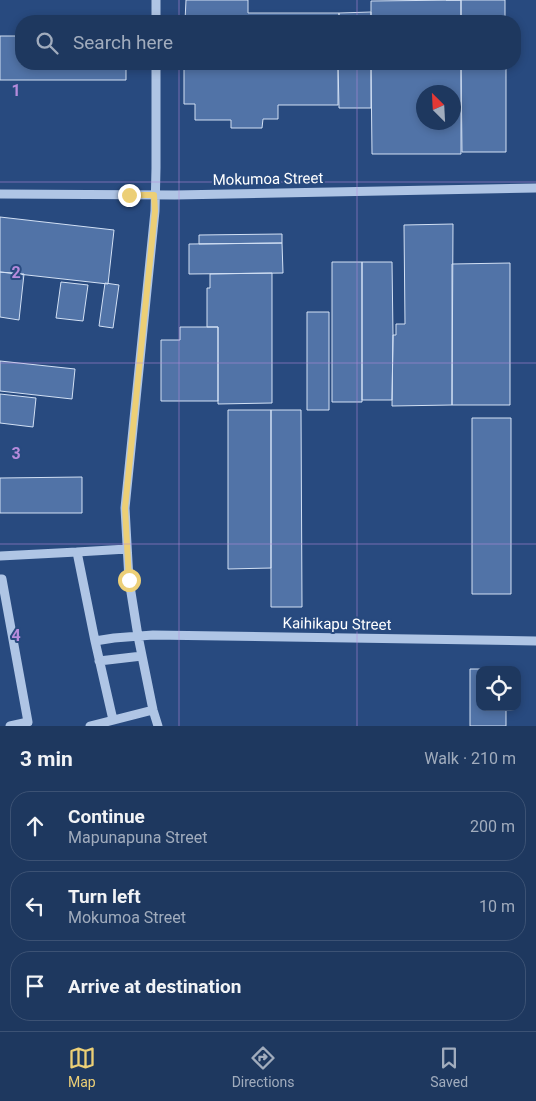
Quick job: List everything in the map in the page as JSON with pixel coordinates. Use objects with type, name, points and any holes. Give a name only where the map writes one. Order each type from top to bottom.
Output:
[{"type":"street","points":[[156,0],[156,15]]},
{"type":"street","points":[[156,70],[155,211],[125,508],[129,580],[138,636],[158,726]]},
{"type":"street","name":"Mokumoa Street","points":[[0,194],[154,195],[536,188]]},
{"type":"street","points":[[0,556],[127,549]]},
{"type":"street","points":[[77,552],[99,661],[114,720]]},
{"type":"street","points":[[0,579],[2,579],[28,722],[10,726]]},
{"type":"street","name":"Kaihikapu Street","points":[[95,641],[138,636],[536,641]]},
{"type":"street","points":[[99,661],[142,656]]},
{"type":"street","points":[[90,726],[153,710]]},
{"type":"building","points":[[186,0],[248,0],[248,13],[339,13],[339,15],[185,15]]},
{"type":"building","points":[[461,0],[505,0],[505,15],[461,15]]},
{"type":"building","points":[[461,0],[461,15],[371,15],[371,1]]},
{"type":"building","points":[[371,12],[371,15],[339,15],[339,13]]},
{"type":"building","points":[[0,36],[15,36],[15,70],[126,70],[126,80],[0,80]]},
{"type":"building","points":[[184,70],[338,70],[338,105],[278,105],[278,119],[263,119],[262,128],[231,128],[231,120],[195,120],[195,104],[184,104]]},
{"type":"building","points":[[338,70],[371,70],[371,108],[339,108]]},
{"type":"building","points":[[371,70],[461,70],[461,85],[416,85],[416,130],[461,130],[461,154],[372,154]]},
{"type":"building","points":[[461,70],[506,70],[506,152],[462,152]]},
{"type":"building","points":[[0,217],[114,230],[108,284],[0,272]]},
{"type":"building","points":[[453,224],[452,405],[392,406],[393,335],[396,335],[396,324],[405,324],[404,225]]},
{"type":"building","points":[[282,234],[282,243],[199,244],[199,235]]},
{"type":"building","points":[[282,243],[283,273],[189,274],[189,244]]},
{"type":"building","points":[[332,262],[362,262],[362,402],[332,402]]},
{"type":"building","points":[[362,262],[392,262],[392,400],[362,400]]},
{"type":"building","points":[[510,263],[510,405],[452,405],[452,264]]},
{"type":"building","points":[[0,272],[24,274],[19,320],[0,317]]},
{"type":"building","points":[[272,273],[272,403],[218,404],[218,327],[207,327],[207,288],[210,288],[210,274]]},
{"type":"building","points":[[61,282],[88,285],[83,321],[56,318]]},
{"type":"building","points":[[105,283],[119,285],[113,328],[99,326]]},
{"type":"building","points":[[307,312],[329,312],[329,410],[307,410]]},
{"type":"building","points":[[180,327],[218,327],[218,401],[161,401],[161,340],[180,340]]},
{"type":"building","points":[[0,361],[75,369],[72,399],[0,391]]},
{"type":"building","points":[[0,394],[36,398],[33,427],[0,423]]},
{"type":"building","points":[[228,410],[271,410],[271,568],[228,569]]},
{"type":"building","points":[[271,410],[301,410],[302,607],[271,607]]},
{"type":"building","points":[[472,418],[511,418],[511,594],[472,594]]},
{"type":"building","points":[[82,477],[82,513],[0,513],[0,478]]},
{"type":"building","points":[[470,669],[476,669],[476,711],[506,711],[506,726],[470,726]]},
{"type":"route","points":[[129,195],[154,195],[155,211],[125,508],[129,580]]}]
